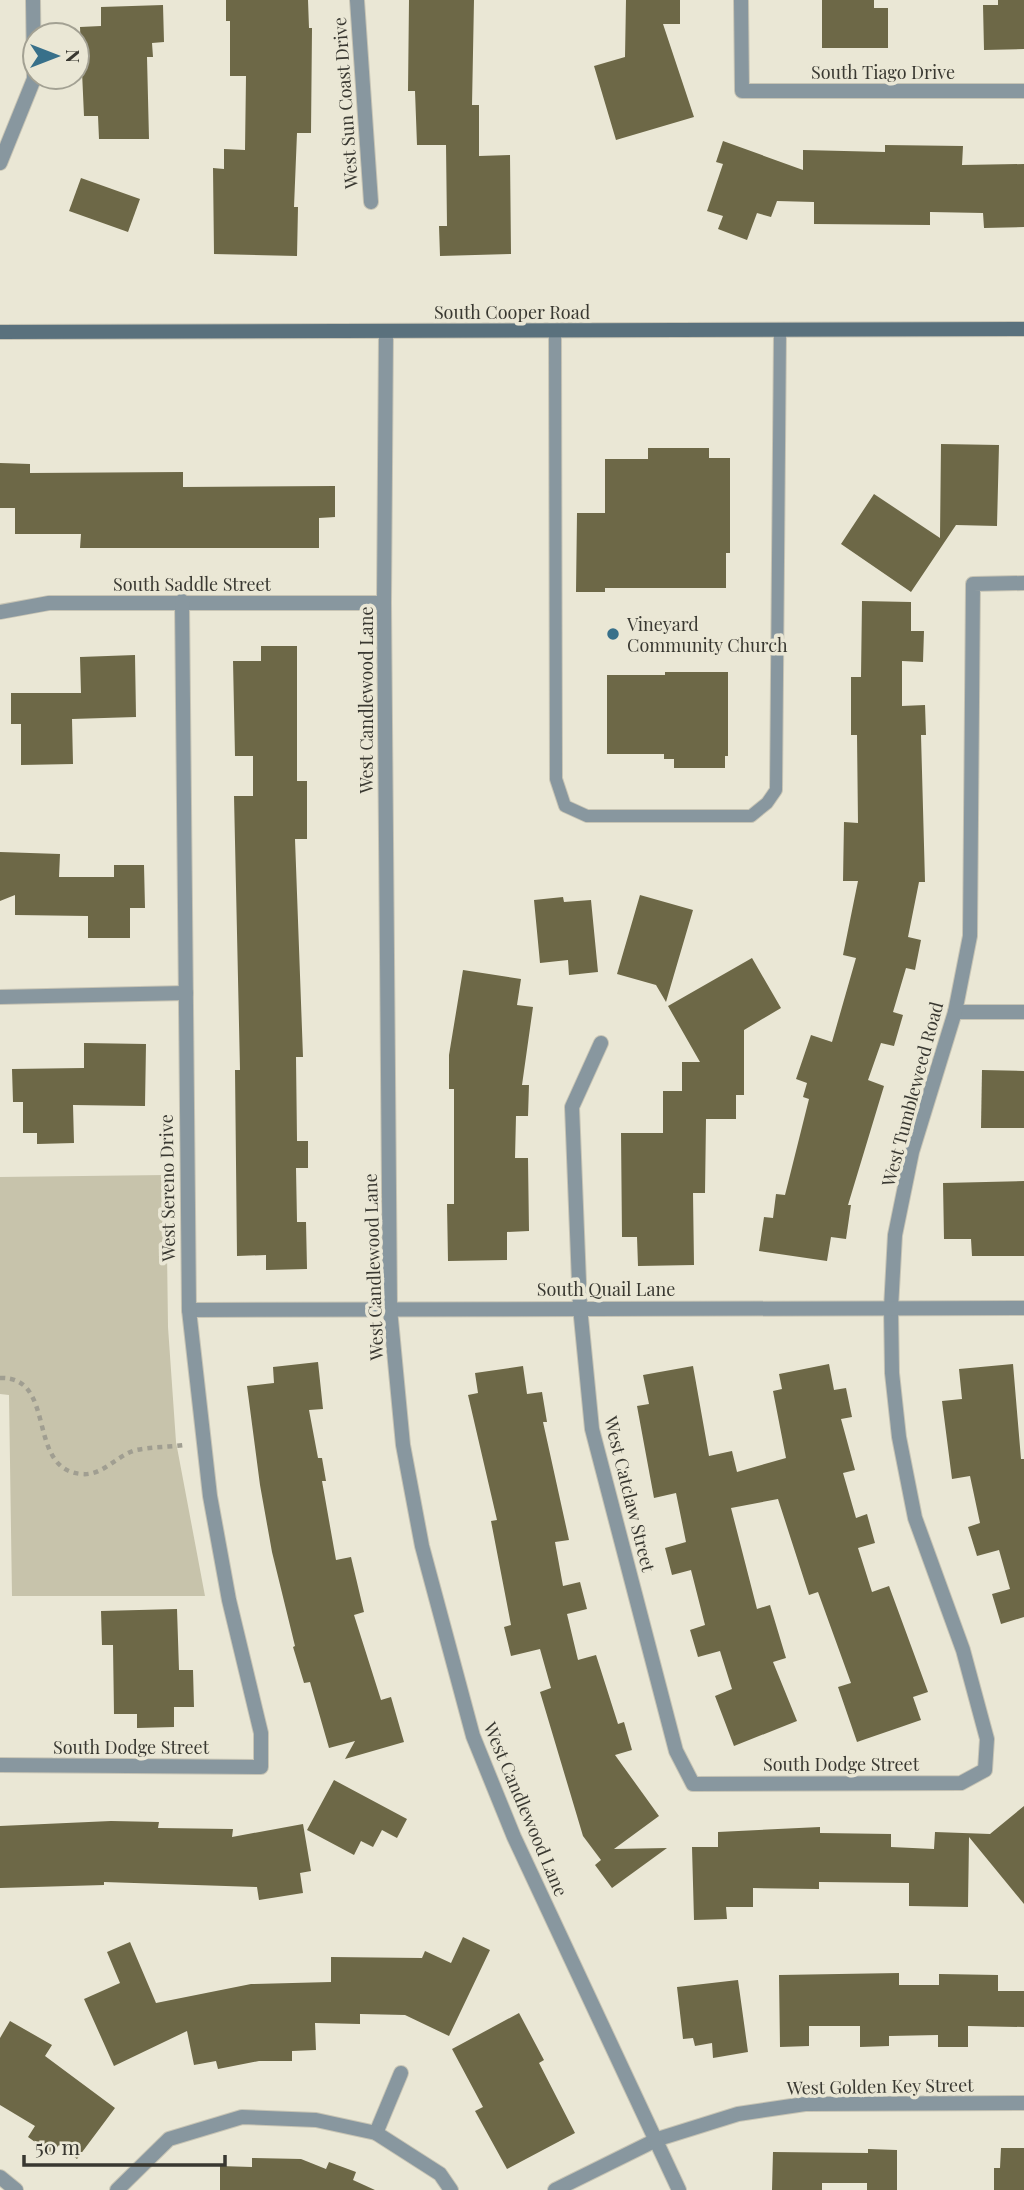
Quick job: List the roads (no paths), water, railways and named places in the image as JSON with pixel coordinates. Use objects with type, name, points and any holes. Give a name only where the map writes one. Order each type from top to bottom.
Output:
[{"type":"main road","name":"South Cooper Road","points":[[0,332],[1024,329]]},
{"type":"street","points":[[0,163],[34,79],[33,0]]},
{"type":"street","name":"West Sun Coast Drive","points":[[357,0],[371,202]]},
{"type":"street","name":"South Tiago Drive","points":[[741,0],[742,91],[1024,91]]},
{"type":"street","name":"West Candlewood Lane","points":[[386,331],[384,603],[390,1309],[403,1446],[420,1533],[473,1736],[514,1837],[679,2190]]},
{"type":"street","name":"West Tumbleweed Road","points":[[985,1770],[987,1739],[963,1650],[915,1518],[897,1411],[891,1308],[895,1235],[909,1166],[955,1012],[970,936],[973,583],[1024,583]]},
{"type":"street","name":"West Sereno Drive","points":[[182,601],[189,1310],[202,1444],[229,1600],[261,1733],[261,1767]]},
{"type":"street","name":"South Saddle Street","points":[[0,612],[48,603],[384,603]]},
{"type":"street","points":[[0,996],[186,993]]},
{"type":"street","points":[[955,1012],[1024,1012]]},
{"type":"street","name":"West Catclaw Street","points":[[601,1043],[572,1107],[580,1307],[592,1429],[676,1751],[693,1784]]},
{"type":"street","name":"South Quail Lane","points":[[189,1310],[1024,1308]]},
{"type":"street","name":"South Dodge Street","points":[[0,1765],[261,1767]]},
{"type":"street","name":"South Dodge Street","points":[[693,1784],[961,1783],[985,1770]]},
{"type":"street","points":[[376,2133],[401,2073]]},
{"type":"street","name":"West Golden Key Street","points":[[555,2190],[657,2139],[738,2114],[804,2104],[1024,2103]]},
{"type":"street","points":[[117,2190],[169,2139],[242,2117],[316,2120],[376,2133],[440,2174],[451,2190]]},
{"type":"street","points":[[0,2177],[16,2190]]},
{"type":"lane","points":[[555,332],[556,779],[565,806],[587,816],[751,816],[767,803],[776,790],[780,331]]},
{"type":"place","name":"Vineyard Community Church","points":[[613,634]]}]
